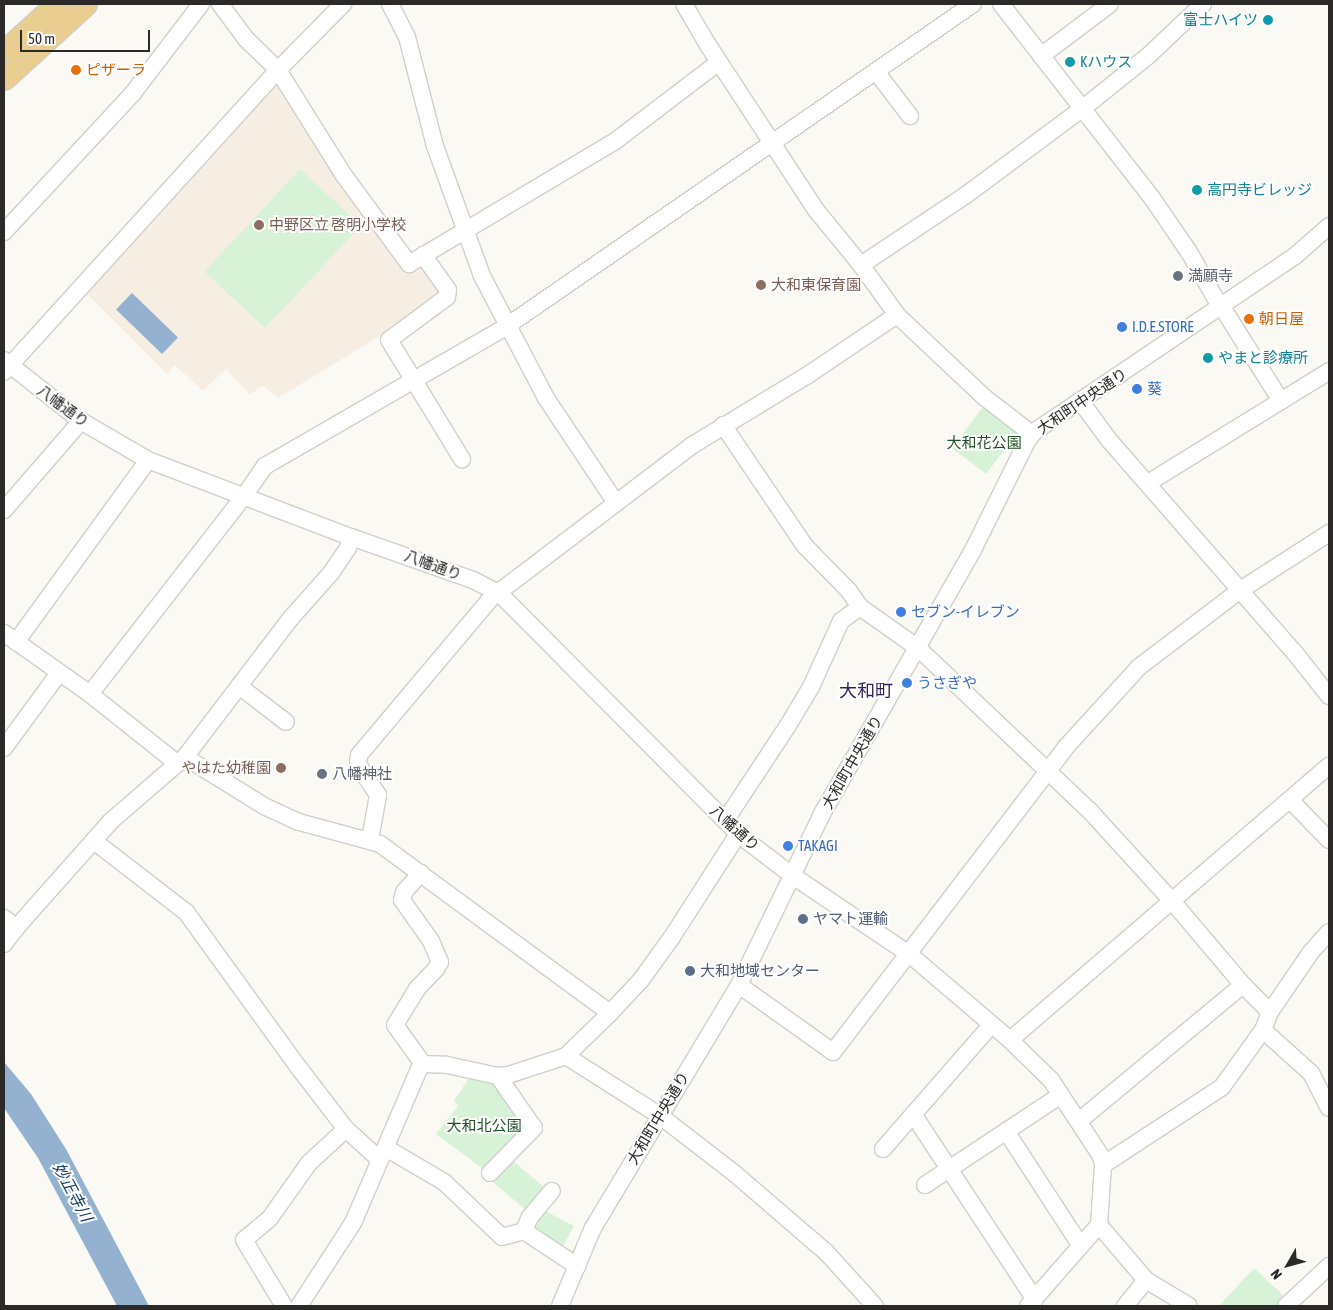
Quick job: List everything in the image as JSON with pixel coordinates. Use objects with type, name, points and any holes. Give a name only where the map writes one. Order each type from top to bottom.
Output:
[{"type":"main road","points":[[4,52],[56,4]]},
{"type":"main road","points":[[4,79],[86,4]]},
{"type":"street","points":[[4,232],[133,94],[201,4]]},
{"type":"street","points":[[220,4],[246,39],[278,70],[343,174],[409,264],[614,142],[719,62]]},
{"type":"street","points":[[6,366],[278,70],[343,4]]},
{"type":"street","points":[[390,4],[407,37],[434,146],[482,276],[546,398],[616,503]]},
{"type":"street","points":[[684,4],[719,62],[816,210],[861,265],[897,315],[984,397],[1032,434]]},
{"type":"street","points":[[90,694],[244,496],[265,466],[507,326],[973,4]]},
{"type":"street","points":[[1001,4],[1162,214],[1188,252],[1221,308],[1281,401]]},
{"type":"street","points":[[1041,56],[1110,4]]},
{"type":"street","points":[[861,265],[966,194],[1082,109],[1148,56],[1203,4]]},
{"type":"street","points":[[879,70],[882,78],[910,116]]},
{"type":"street","name":"大和町中央通り","points":[[560,1306],[593,1228],[659,1115],[739,985],[823,812],[973,550],[1027,441],[1032,434],[1221,308],[1295,256],[1329,226]]},
{"type":"street","points":[[423,255],[448,290],[447,297],[389,340],[462,459]]},
{"type":"street","points":[[370,840],[378,795],[363,774],[358,763],[359,755],[490,598],[691,446],[808,375],[897,315]]},
{"type":"street","name":"八幡通り","points":[[6,366],[81,421],[148,460],[351,537],[473,580],[499,593],[738,834],[793,876],[909,954],[1010,1040],[1051,1080],[1101,1156],[1103,1165]]},
{"type":"street","points":[[1148,484],[1329,371]]},
{"type":"street","points":[[1081,402],[1109,440],[1295,653],[1329,696]]},
{"type":"street","points":[[4,510],[81,421]]},
{"type":"street","points":[[723,425],[805,546],[849,591],[860,607],[918,648],[1090,811],[1172,901],[1242,985],[1270,1012]]},
{"type":"street","points":[[148,460],[10,637],[182,760],[264,806],[290,818],[380,844],[610,1013]]},
{"type":"street","points":[[739,985],[834,1052],[1066,747],[1139,667],[1239,591],[1329,533]]},
{"type":"street","points":[[4,944],[10,923],[94,841],[111,821],[182,760],[290,619],[331,573],[348,548],[351,537]]},
{"type":"street","points":[[725,821],[788,728],[811,687],[841,621],[860,607]]},
{"type":"street","points":[[4,748],[59,672]]},
{"type":"street","points":[[238,686],[286,722]]},
{"type":"street","points":[[1010,1040],[1329,766]]},
{"type":"street","points":[[1290,800],[1329,840]]},
{"type":"street","points":[[423,1064],[447,1065],[498,1076],[508,1075],[566,1056],[641,980],[738,834]]},
{"type":"street","points":[[94,841],[186,912],[299,1068],[346,1129],[383,1154],[444,1182],[502,1237],[524,1231],[578,1266]]},
{"type":"street","points":[[421,873],[404,892],[402,900],[431,941],[440,962],[417,989],[395,1025],[423,1064]]},
{"type":"street","points":[[913,1114],[1031,1303],[1099,1225],[1103,1165],[1222,1087],[1262,1030],[1270,1012],[1312,952],[1329,932]]},
{"type":"street","points":[[1079,1121],[1242,985]]},
{"type":"street","points":[[883,1148],[991,1025]]},
{"type":"street","points":[[1262,1030],[1311,1073],[1329,1108]]},
{"type":"street","points":[[566,1056],[659,1115],[738,1177],[826,1252],[874,1306]]},
{"type":"street","points":[[299,1306],[311,1291],[353,1223],[419,1069],[423,1064]]},
{"type":"street","points":[[490,1173],[534,1128],[498,1076]]},
{"type":"street","points":[[925,1185],[1061,1095]]},
{"type":"street","points":[[284,1306],[244,1240],[270,1218],[309,1163],[346,1129]]},
{"type":"street","points":[[1006,1131],[1081,1246]]},
{"type":"street","points":[[524,1231],[530,1217],[552,1191]]},
{"type":"street","points":[[1099,1225],[1146,1280],[1190,1306]]},
{"type":"street","points":[[1286,1306],[1329,1266]]},
{"type":"street","points":[[1124,1306],[1146,1280]]},
{"type":"shaded area","name":"中野区立 啓明小学校","points":[[276,85],[338,182],[407,274],[416,268],[423,268],[440,290],[437,296],[409,318],[278,398],[262,385],[250,395],[226,369],[203,391],[175,365],[167,374],[85,292]]},
{"type":"green space","points":[[300,169],[361,226],[265,328],[205,271]]},
{"type":"green space","name":"大和花公園","points":[[985,404],[1019,430],[986,474],[952,448]]},
{"type":"green space","name":"大和北公園","points":[[471,1075],[491,1077],[525,1128],[504,1153],[545,1188],[532,1204],[574,1226],[562,1248],[533,1230],[537,1219],[484,1175],[486,1171],[436,1134],[458,1106],[454,1101]]},
{"type":"green space","points":[[1254,1268],[1287,1299],[1279,1306],[1219,1306]]},
{"type":"water","points":[[132,293],[178,337],[162,354],[116,310]]},
{"type":"water","name":"妙正寺川","points":[[4,1062],[31,1094],[66,1149],[149,1306],[117,1306],[38,1158],[4,1108]]},
{"type":"place","name":"富士ハイツ","points":[[1268,20]]},
{"type":"place","name":"Kハウス","points":[[1070,62]]},
{"type":"place","name":"ピザーラ","points":[[76,70]]},
{"type":"place","name":"高円寺ビレッジ","points":[[1197,190]]},
{"type":"place","name":"中野区立 啓明小学校","points":[[259,225]]},
{"type":"place","name":"満願寺","points":[[1178,276]]},
{"type":"place","name":"大和東保育園","points":[[761,285]]},
{"type":"place","name":"朝日屋","points":[[1249,319]]},
{"type":"place","name":"I.D.E.STORE","points":[[1122,327]]},
{"type":"place","name":"やまと診療所","points":[[1208,358]]},
{"type":"place","name":"葵","points":[[1137,389]]},
{"type":"place","name":"セブン-イレブン","points":[[901,612]]},
{"type":"place","name":"うさぎや","points":[[907,683]]},
{"type":"place","name":"やはた幼稚園","points":[[281,768]]},
{"type":"place","name":"八幡神社","points":[[322,774]]},
{"type":"place","name":"TAKAGI","points":[[788,846]]},
{"type":"place","name":"ヤマト運輸","points":[[803,919]]},
{"type":"place","name":"大和地域センター","points":[[690,971]]},
{"type":"district","name":"大和町","points":[[866,691]]}]
